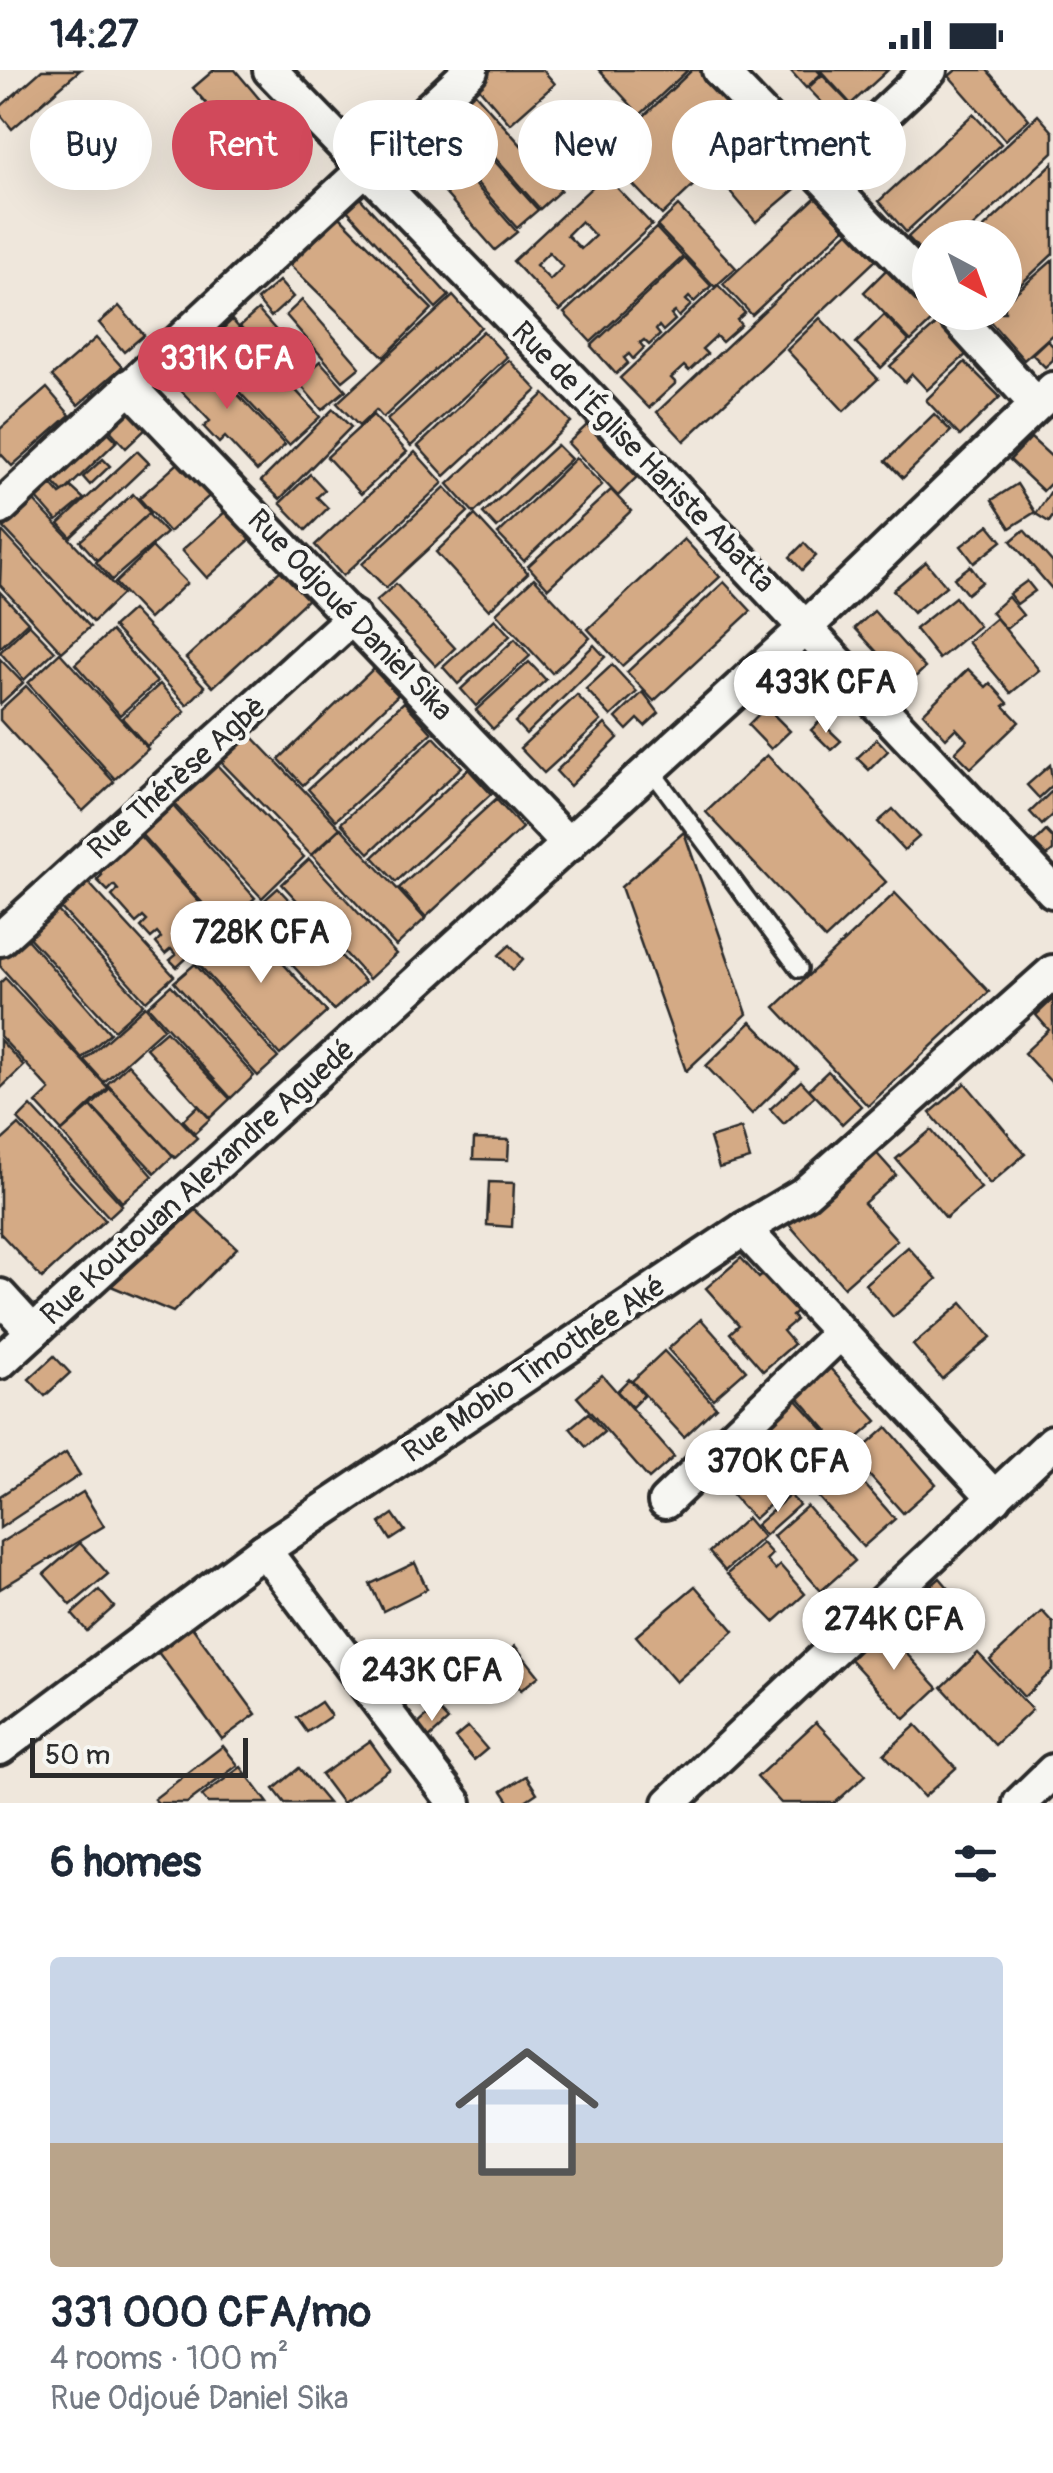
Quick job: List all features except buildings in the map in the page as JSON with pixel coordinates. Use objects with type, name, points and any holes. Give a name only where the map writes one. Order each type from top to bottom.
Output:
[{"type":"street","name":"Rue de l'Église Hariste Abatta","points":[[270,70],[333,136]]},
{"type":"street","points":[[438,100],[471,70]]},
{"type":"street","points":[[718,70],[748,100]]},
{"type":"street","points":[[899,100],[930,70]]},
{"type":"street","points":[[0,508],[340,190]]},
{"type":"street","name":"Rue de l'Église Hariste Abatta","points":[[386,190],[591,400],[1053,891]]},
{"type":"street","points":[[838,190],[912,269]]},
{"type":"street","points":[[971,330],[1044,397]]},
{"type":"street","name":"Rue Odjoué Daniel Sika","points":[[129,386],[569,845]]},
{"type":"street","name":"Rue Koutouan Alexandre Aguedé","points":[[0,1362],[805,628],[1044,397]]},
{"type":"street","name":"Rue Thérèse Agbè","points":[[0,939],[354,617]]},
{"type":"street","name":"Rue Mobio Timothée Aké","points":[[0,1748],[264,1550],[744,1229],[804,1193],[1053,972]]},
{"type":"street","points":[[744,1229],[995,1498]]},
{"type":"street","points":[[0,1296],[33,1332]]},
{"type":"street","points":[[665,1502],[840,1333]]},
{"type":"street","points":[[670,1803],[1053,1442]]},
{"type":"street","points":[[264,1550],[450,1802]]},
{"type":"street","points":[[1020,1803],[1053,1771]]},
{"type":"lane","points":[[651,770],[799,969]]}]
